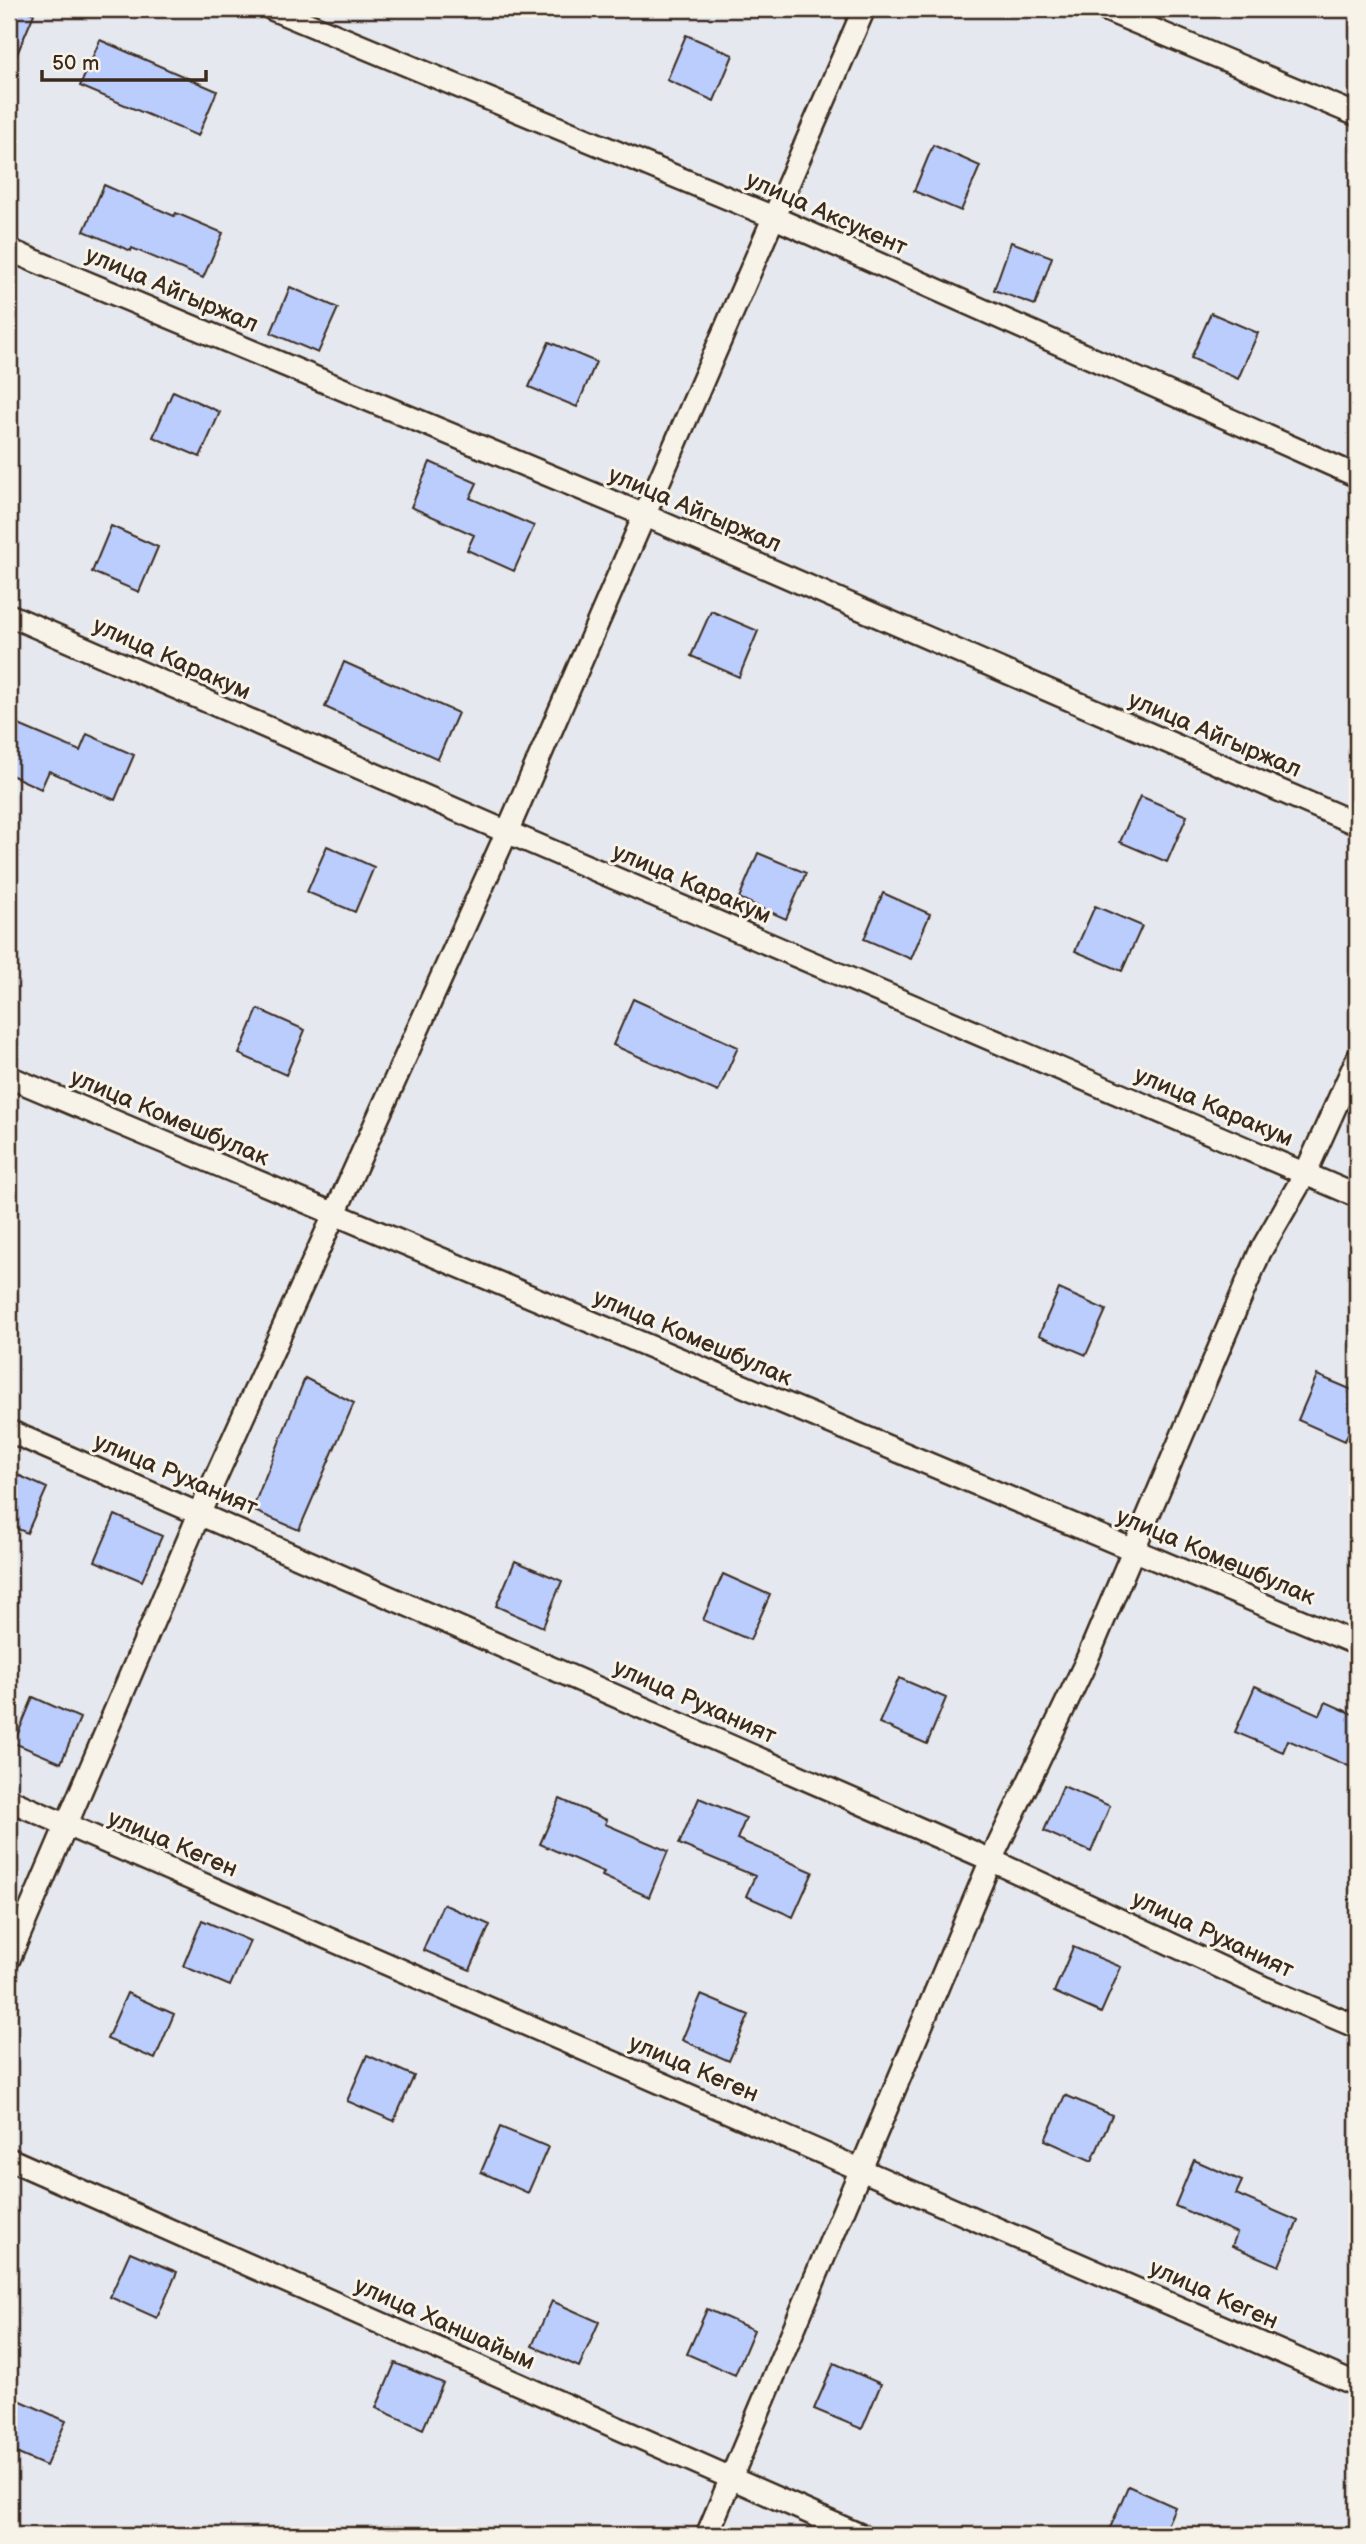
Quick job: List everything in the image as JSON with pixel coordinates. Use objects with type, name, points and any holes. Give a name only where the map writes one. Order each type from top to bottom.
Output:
[{"type":"street","name":"улица Аксукент","points":[[272,9],[773,217],[1357,476]]},
{"type":"street","points":[[9,1959],[200,1513],[507,832],[864,9]]},
{"type":"street","points":[[1104,9],[1357,115]]},
{"type":"street","name":"улица Айгыржал","points":[[9,250],[644,515],[1357,824]]},
{"type":"street","name":"улица Каракум","points":[[9,615],[507,832],[1357,1196]]},
{"type":"street","points":[[707,2535],[991,1860],[1085,1664],[1260,1252],[1305,1174],[1357,1059]]},
{"type":"street","name":"улица Комешбулак","points":[[9,1077],[1357,1644]]},
{"type":"street","name":"улица Руханият","points":[[9,1431],[991,1860],[1265,1988],[1357,2027]]},
{"type":"street","name":"улица Кеген","points":[[9,1800],[1357,2385]]},
{"type":"street","name":"улица Ханшайым","points":[[9,2159],[860,2535]]},
{"type":"building","points":[[9,9],[23,9],[34,14],[9,73]]},
{"type":"building","points":[[686,35],[733,55],[714,101],[667,80]]},
{"type":"building","points":[[100,40],[217,91],[198,136],[80,86]]},
{"type":"building","points":[[933,145],[980,166],[961,211],[914,191]]},
{"type":"building","points":[[104,185],[174,216],[176,213],[223,233],[203,278],[84,231]]},
{"type":"building","points":[[1011,242],[1052,257],[1035,305],[994,290]]},
{"type":"building","points":[[290,287],[338,308],[318,353],[271,333]]},
{"type":"building","points":[[1211,313],[1258,333],[1238,379],[1191,358]]},
{"type":"building","points":[[549,342],[596,362],[577,407],[529,387]]},
{"type":"building","points":[[173,391],[220,412],[200,457],[153,437]]},
{"type":"building","points":[[430,462],[477,483],[470,498],[534,526],[514,571],[467,550],[474,535],[411,507]]},
{"type":"building","points":[[111,526],[158,547],[139,592],[92,572]]},
{"type":"building","points":[[711,611],[758,631],[739,677],[691,656]]},
{"type":"building","points":[[344,662],[458,713],[438,759],[325,707]]},
{"type":"building","points":[[14,723],[80,751],[87,734],[134,755],[115,800],[49,771],[41,789],[9,774],[9,734]]},
{"type":"building","points":[[1140,796],[1187,816],[1167,862],[1120,842]]},
{"type":"building","points":[[327,846],[374,867],[355,912],[307,892]]},
{"type":"building","points":[[758,853],[806,873],[786,919],[739,898]]},
{"type":"building","points":[[883,893],[930,914],[911,959],[864,939]]},
{"type":"building","points":[[1095,906],[1142,926],[1122,971],[1075,951]]},
{"type":"building","points":[[633,999],[738,1047],[718,1092],[613,1045]]},
{"type":"building","points":[[258,1009],[305,1030],[286,1075],[239,1054]]},
{"type":"building","points":[[1059,1289],[1106,1310],[1086,1355],[1039,1335]]},
{"type":"building","points":[[1317,1375],[1357,1392],[1357,1412],[1345,1441],[1298,1420]]},
{"type":"building","points":[[305,1378],[354,1403],[299,1530],[252,1510]]},
{"type":"building","points":[[9,1471],[47,1488],[27,1533],[9,1525]]},
{"type":"building","points":[[115,1515],[162,1536],[142,1581],[95,1561]]},
{"type":"building","points":[[515,1561],[562,1581],[543,1627],[496,1606]]},
{"type":"building","points":[[723,1574],[770,1595],[750,1640],[703,1620]]},
{"type":"building","points":[[899,1678],[946,1698],[927,1744],[879,1723]]},
{"type":"building","points":[[1255,1686],[1320,1715],[1326,1702],[1357,1716],[1357,1758],[1353,1768],[1288,1740],[1283,1752],[1235,1732]]},
{"type":"building","points":[[33,1697],[80,1718],[61,1763],[14,1743]]},
{"type":"building","points":[[1063,1786],[1110,1806],[1091,1852],[1044,1831]]},
{"type":"building","points":[[699,1798],[746,1818],[737,1839],[813,1872],[793,1917],[746,1896],[755,1876],[679,1844]]},
{"type":"building","points":[[560,1799],[607,1820],[605,1824],[668,1851],[649,1897],[602,1876],[604,1872],[540,1844]]},
{"type":"building","points":[[443,1904],[490,1925],[470,1970],[423,1950]]},
{"type":"building","points":[[202,1920],[250,1941],[230,1986],[183,1966]]},
{"type":"building","points":[[1073,1947],[1121,1967],[1101,2013],[1054,1992]]},
{"type":"building","points":[[127,1993],[174,2014],[155,2059],[107,2039]]},
{"type":"building","points":[[701,1995],[749,2015],[729,2061],[682,2040]]},
{"type":"building","points":[[367,2055],[414,2076],[394,2121],[347,2101]]},
{"type":"building","points":[[1065,2095],[1112,2115],[1092,2161],[1045,2140]]},
{"type":"building","points":[[500,2127],[548,2147],[528,2193],[481,2172]]},
{"type":"building","points":[[1194,2160],[1242,2181],[1236,2194],[1298,2221],[1279,2266],[1232,2246],[1237,2233],[1175,2206]]},
{"type":"building","points":[[130,2252],[177,2272],[157,2318],[110,2297]]},
{"type":"building","points":[[552,2301],[599,2322],[579,2367],[532,2346]]},
{"type":"building","points":[[707,2309],[754,2330],[735,2375],[687,2354]]},
{"type":"building","points":[[395,2363],[443,2383],[423,2429],[376,2408]]},
{"type":"building","points":[[834,2363],[881,2384],[862,2429],[814,2409]]},
{"type":"building","points":[[19,2400],[66,2421],[46,2466],[9,2450],[9,2423]]},
{"type":"building","points":[[1128,2486],[1175,2507],[1163,2535],[1107,2535]]}]
